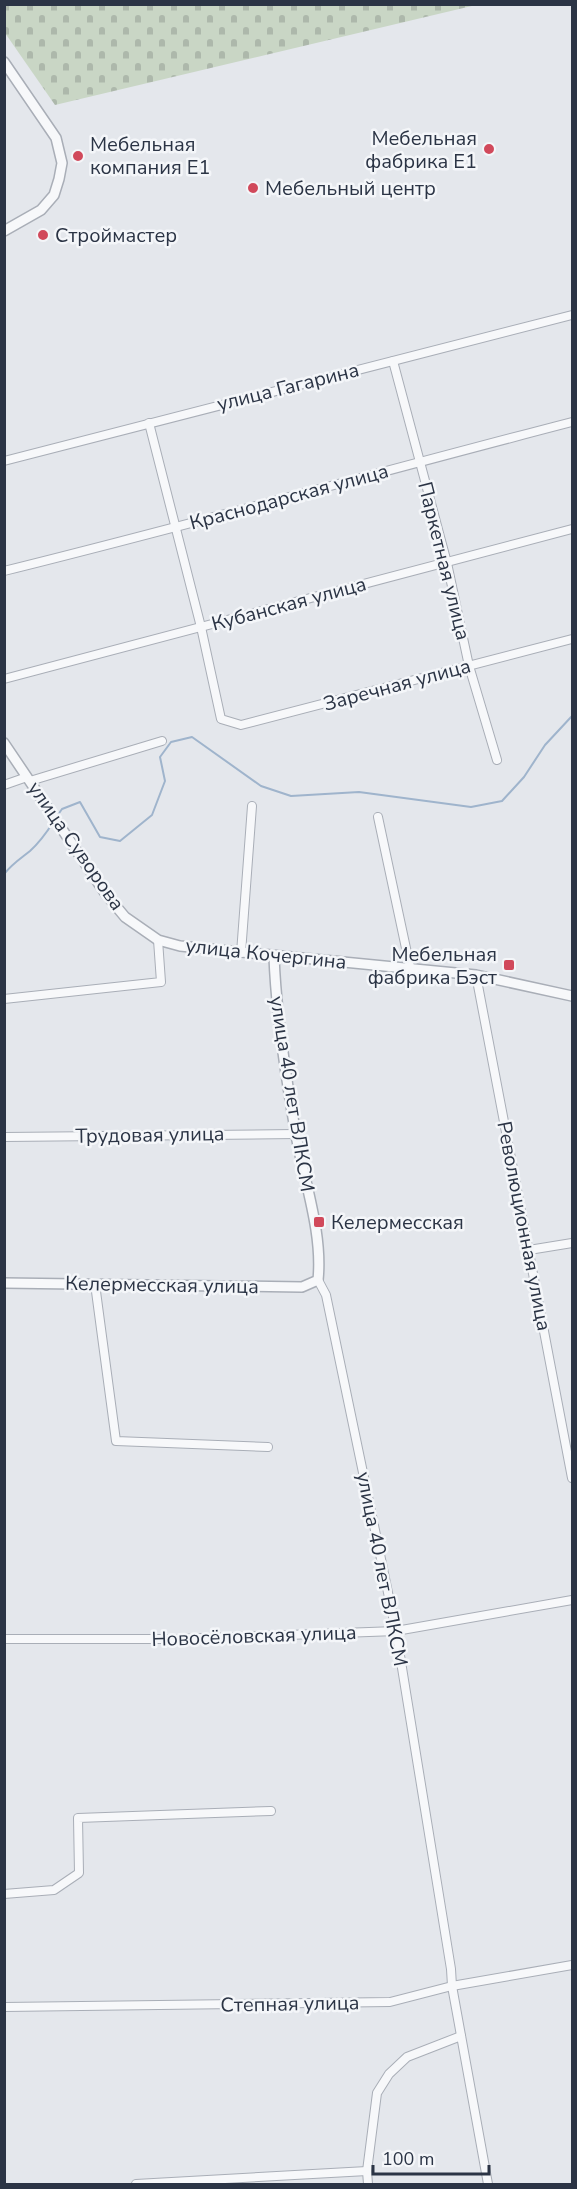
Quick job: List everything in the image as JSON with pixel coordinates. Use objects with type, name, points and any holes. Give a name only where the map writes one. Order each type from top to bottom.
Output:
[{"type":"street","points":[[4,62],[56,138],[62,163],[54,195],[41,210],[4,231]]},
{"type":"street","name":"улица Гагарина","points":[[4,460],[573,315]]},
{"type":"street","name":"Паркетная улица","points":[[393,361],[447,563],[469,666],[496,760]]},
{"type":"street","name":"Краснодарская улица","points":[[4,572],[573,422]]},
{"type":"street","points":[[149,423],[201,627]]},
{"type":"street","name":"Кубанская улица","points":[[4,679],[573,529]]},
{"type":"street","name":"Заречная улица","points":[[201,627],[221,719],[241,725],[573,639]]},
{"type":"street","points":[[4,785],[162,741]]},
{"type":"street","name":"улица Суворова","points":[[4,743],[105,893],[125,917],[158,940]]},
{"type":"street","points":[[241,953],[252,806]]},
{"type":"street","points":[[378,817],[410,967]]},
{"type":"street","name":"улица Кочергина","points":[[4,999],[161,982],[158,940],[180,946],[274,957],[410,967],[476,975],[573,996]]},
{"type":"street","name":"улица 40 лет ВЛКСМ","points":[[274,957],[275,984],[296,1134],[320,1254],[318,1280],[326,1295],[396,1631],[460,2036],[488,2184]]},
{"type":"street","name":"Революционная улица","points":[[476,975],[573,1478]]},
{"type":"street","name":"Трудовая улица","points":[[4,1137],[296,1134]]},
{"type":"street","points":[[529,1250],[573,1243]]},
{"type":"street","name":"Келермесская улица","points":[[4,1283],[302,1287],[318,1280]]},
{"type":"street","points":[[96,1284],[116,1441],[268,1447]]},
{"type":"street","name":"Новосёловская улица","points":[[4,1639],[178,1640],[396,1631],[573,1600]]},
{"type":"street","points":[[4,1894],[54,1890],[79,1873],[78,1818],[271,1811]]},
{"type":"street","name":"Степная улица","points":[[4,2007],[390,2002],[452,1986],[573,1965]]},
{"type":"street","points":[[368,2184],[377,2093],[389,2074],[407,2056],[460,2036]]},
{"type":"street","points":[[136,2184],[368,2171]]},
{"type":"green space","points":[[4,5],[476,5],[55,105],[5,33]]},
{"type":"waterway","points":[[57,816],[62,809],[80,802],[100,837],[120,841],[152,815],[165,781],[160,757],[171,742],[192,737],[261,786],[291,796],[359,792],[471,807],[502,801],[524,777],[545,745],[572,716]]},
{"type":"waterway","points":[[4,874],[37,844],[54,821]]},
{"type":"place","name":"Мебельная фабрика Е1","points":[[489,149]]},
{"type":"place","name":"Мебельная компания Е1","points":[[78,156]]},
{"type":"place","name":"Мебельный центр","points":[[253,188]]},
{"type":"place","name":"Строймастер","points":[[43,235]]},
{"type":"place","name":"Мебельная фабрика Бэст","points":[[509,965]]},
{"type":"place","name":"Келермесская","points":[[319,1222]]}]
